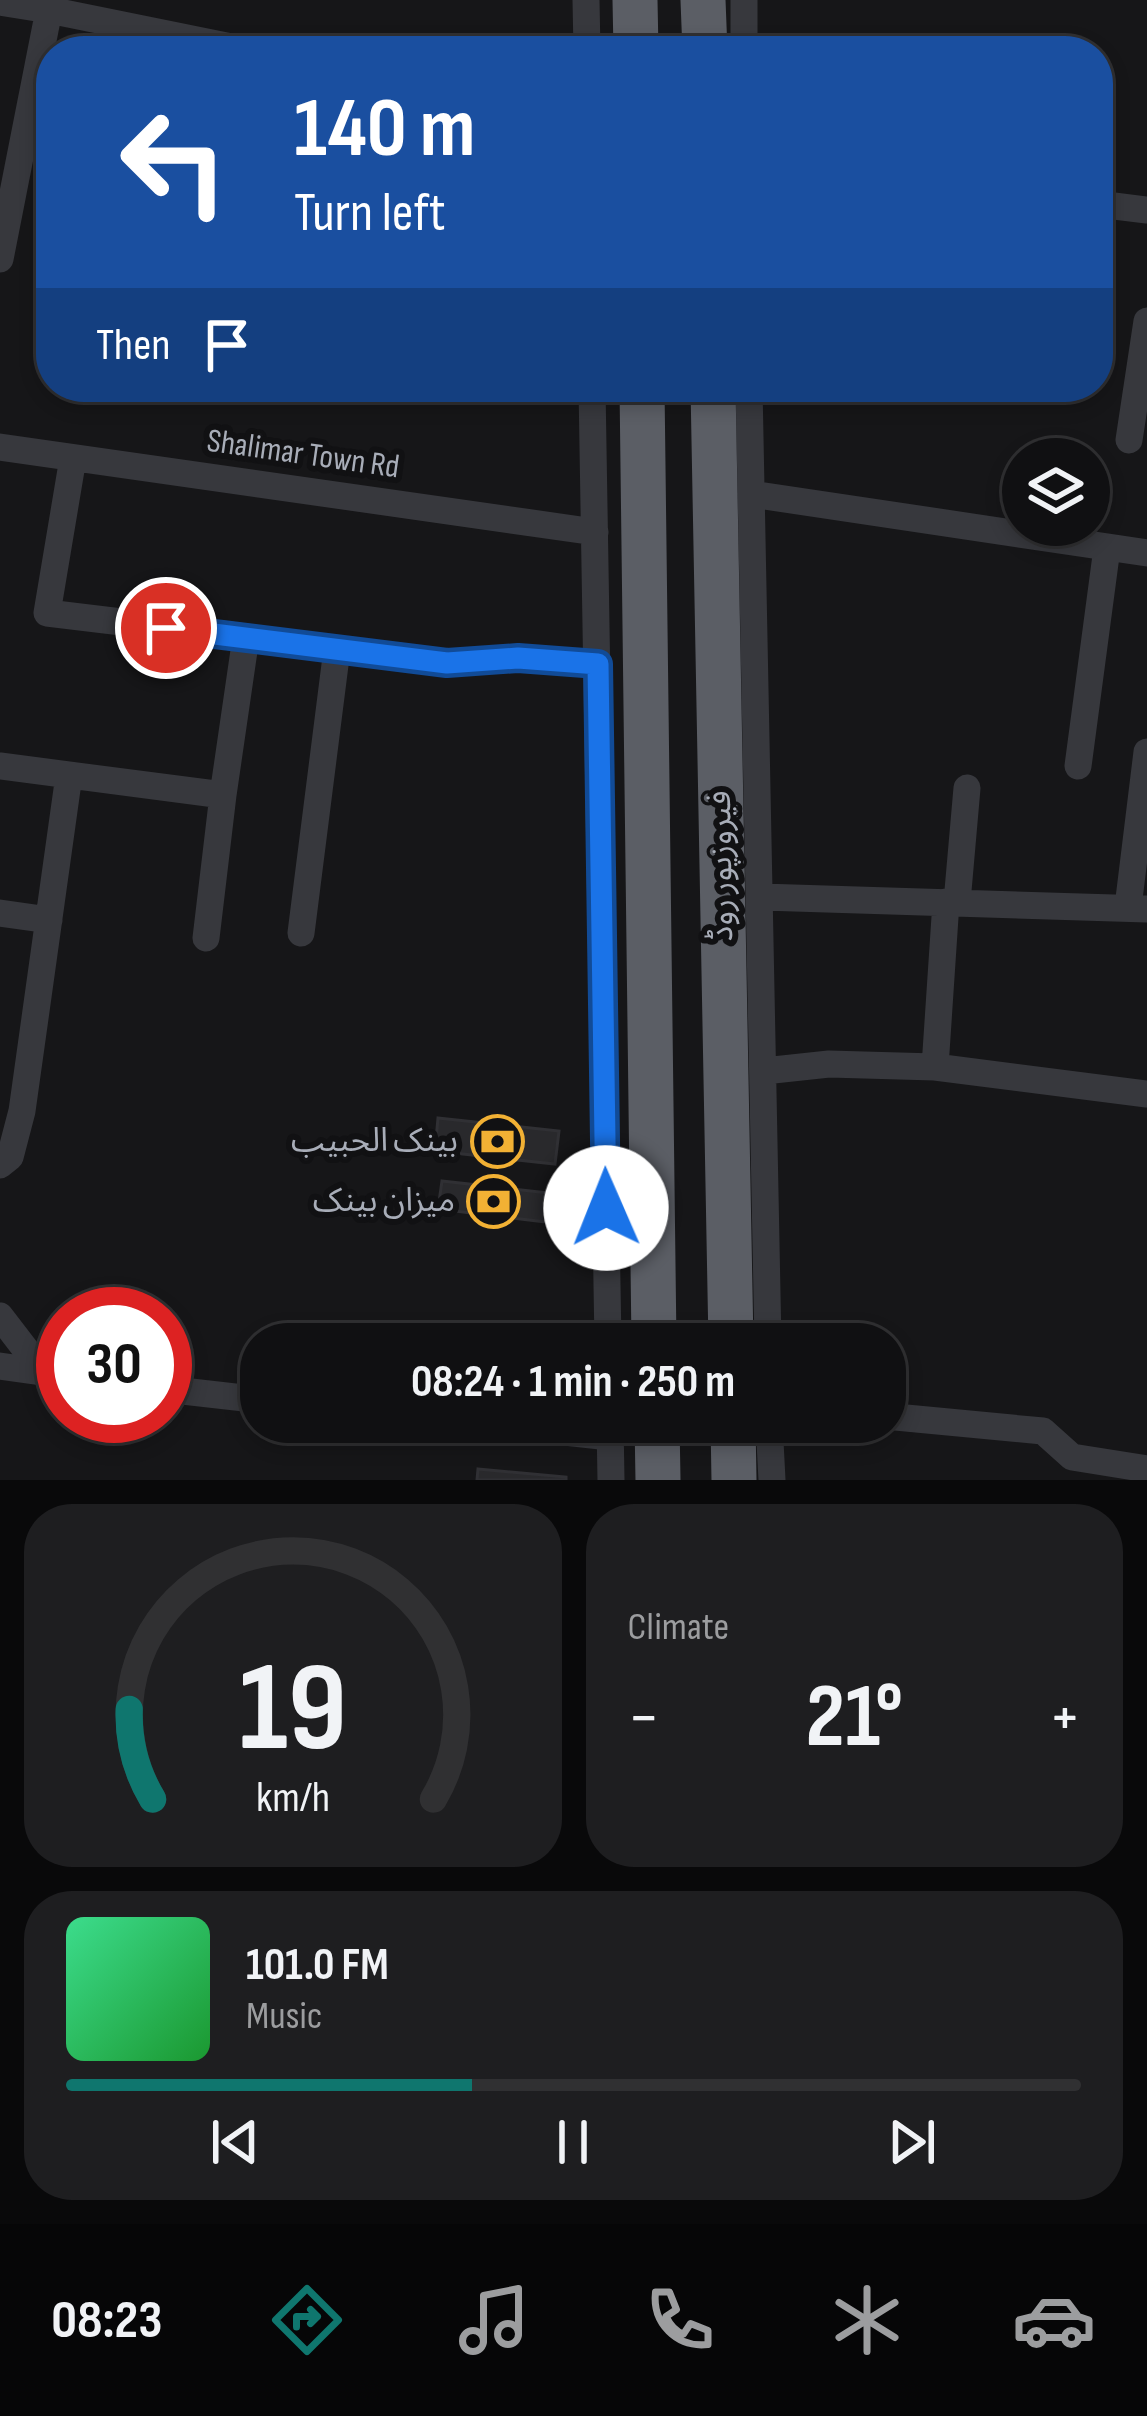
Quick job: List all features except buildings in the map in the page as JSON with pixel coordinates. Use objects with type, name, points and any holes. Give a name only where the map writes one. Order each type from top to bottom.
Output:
[{"type":"highway","points":[[635,0],[636,36]]},
{"type":"highway","points":[[703,0],[704,36]]},
{"type":"highway","points":[[642,402],[654,1323]]},
{"type":"highway","name":"فیروزپور روڈ","points":[[713,402],[731,1323]]},
{"type":"highway","points":[[657,1443],[658,1480]]},
{"type":"highway","points":[[733,1443],[734,1480]]},
{"type":"street","points":[[586,0],[587,36]]},
{"type":"street","points":[[744,0],[744,36]]},
{"type":"street","points":[[0,2],[177,36]]},
{"type":"street","points":[[44,36],[49,10]]},
{"type":"street","points":[[0,259],[36,76]]},
{"type":"street","points":[[1113,206],[1147,210]]},
{"type":"street","points":[[1130,440],[1147,321]]},
{"type":"street","points":[[592,402],[608,1323]]},
{"type":"street","points":[[748,402],[768,1323]]},
{"type":"street","name":"Shalimar Town Rd","points":[[0,447],[596,532]]},
{"type":"street","points":[[73,458],[46,613],[447,663],[518,658],[598,664]]},
{"type":"street","points":[[751,494],[1147,554]]},
{"type":"street","points":[[1078,766],[1107,548]]},
{"type":"street","points":[[206,938],[246,638]]},
{"type":"street","points":[[302,932],[337,649]]},
{"type":"street","points":[[760,897],[1137,908],[1147,752]]},
{"type":"street","points":[[0,766],[223,795]]},
{"type":"street","points":[[0,1165],[10,1157],[14,1066],[49,920],[69,776]]},
{"type":"street","points":[[935,1067],[967,788]]},
{"type":"street","points":[[0,913],[49,920]]},
{"type":"street","points":[[764,1071],[812,1064],[935,1067],[1147,1094]]},
{"type":"street","points":[[0,1316],[36,1355]]},
{"type":"street","points":[[0,1366],[36,1371]]},
{"type":"street","points":[[192,1392],[240,1398]]},
{"type":"street","points":[[906,1418],[1043,1431],[1072,1457],[1147,1469]]},
{"type":"street","points":[[610,1443],[611,1480]]},
{"type":"street","points":[[771,1443],[772,1480]]},
{"type":"place","name":"بينک الحبيب","points":[[497,1141]]},
{"type":"place","name":"میزان بینک","points":[[494,1201]]},
{"type":"route","points":[[166,628],[447,663],[518,658],[598,664],[606,1208]]}]
